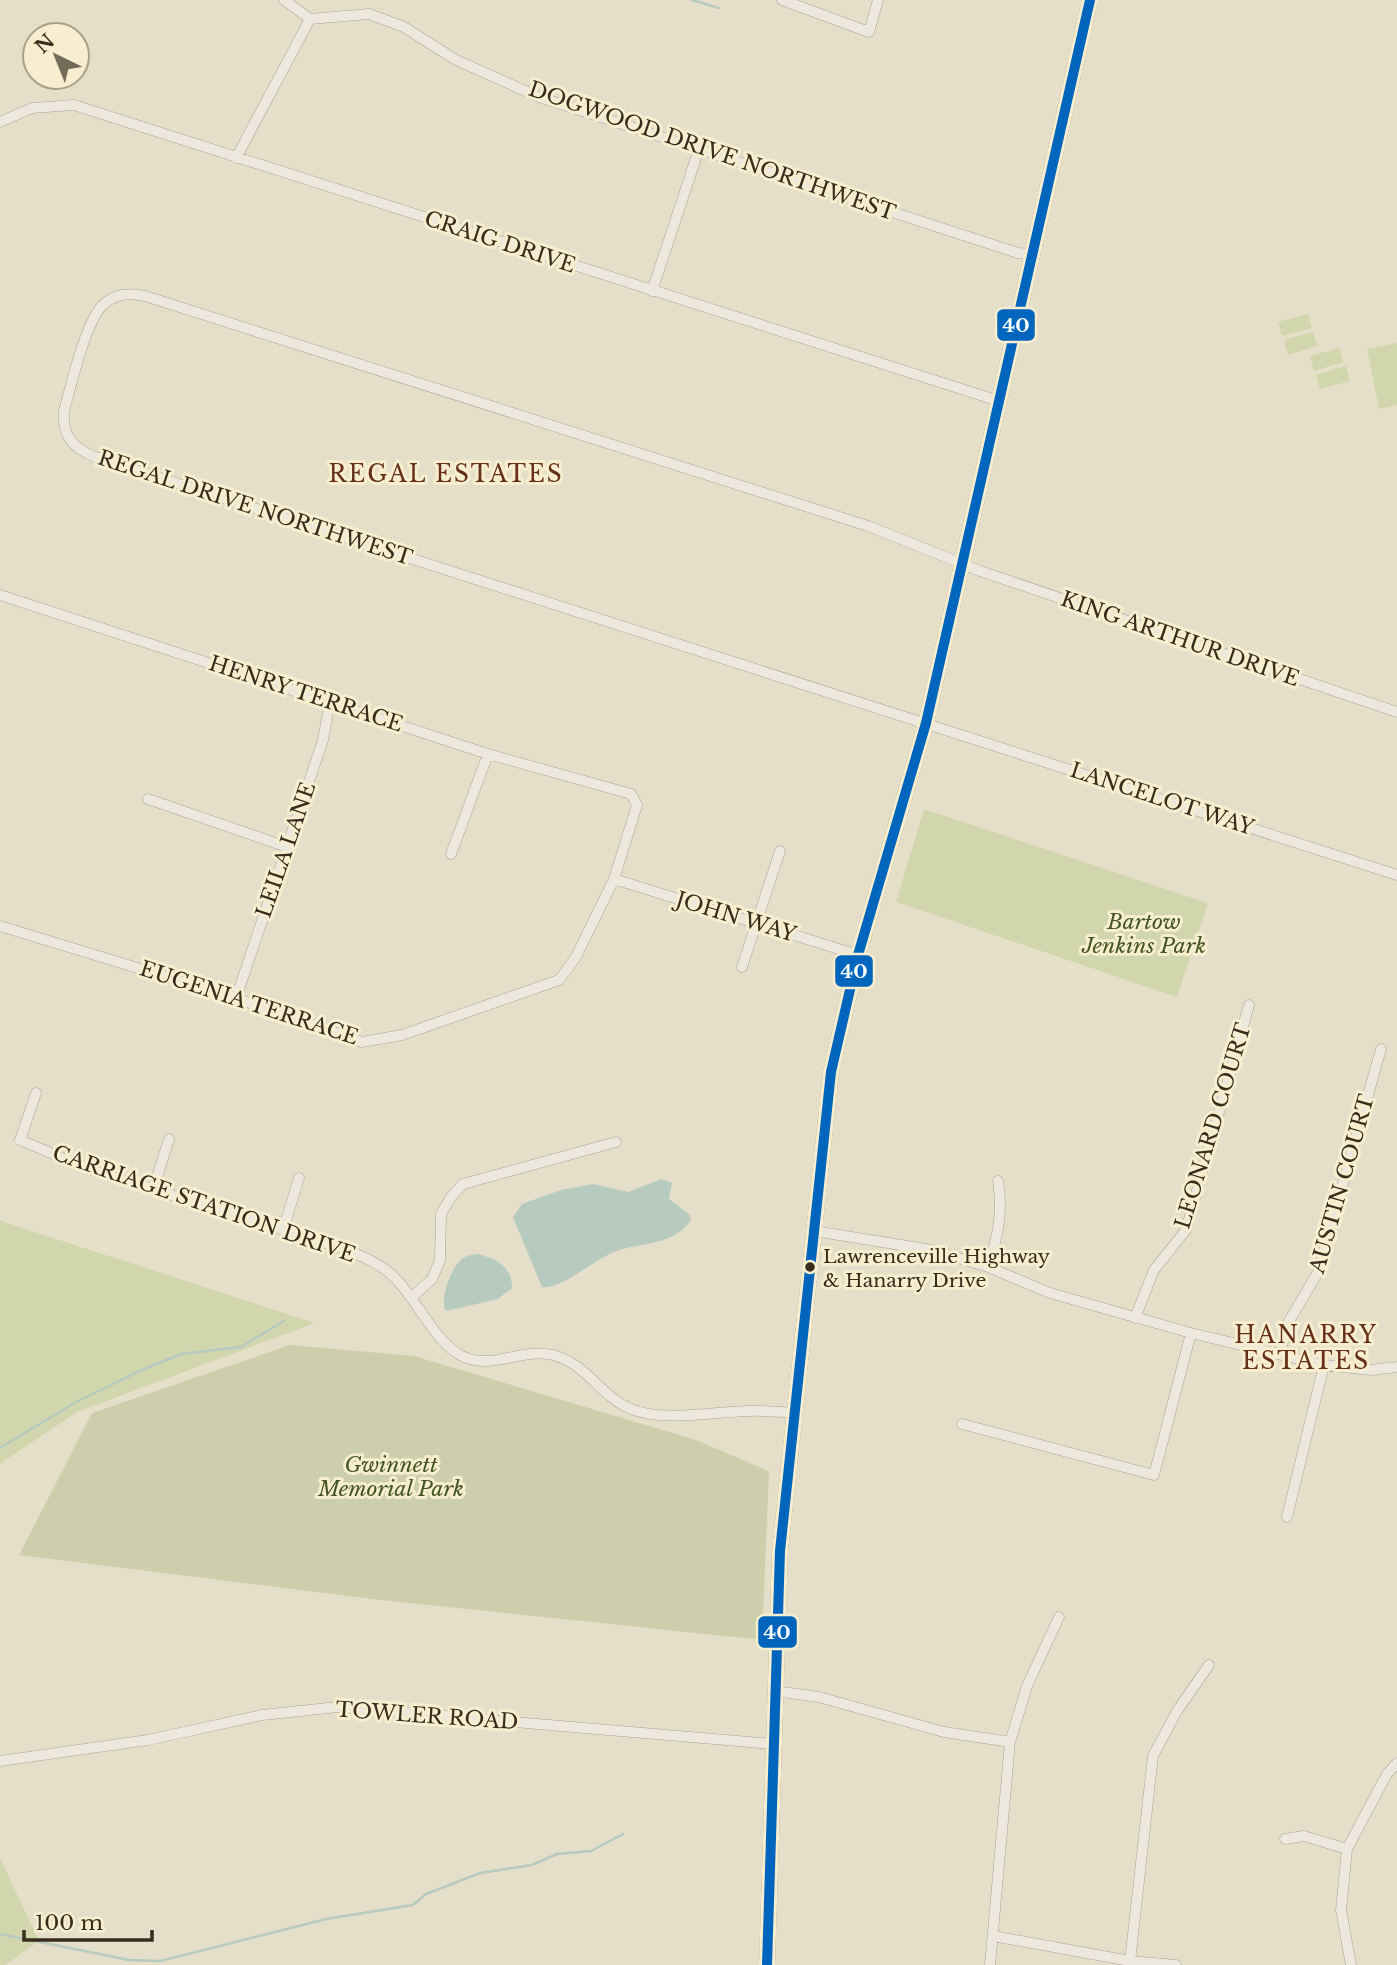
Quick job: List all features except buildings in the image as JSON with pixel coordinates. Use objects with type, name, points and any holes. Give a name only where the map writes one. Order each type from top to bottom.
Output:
[{"type":"main road","points":[[768,1965],[780,1551],[831,1072],[859,956],[926,723],[964,565],[1090,0]]},
{"type":"street","points":[[236,158],[310,19],[284,0]]},
{"type":"street","points":[[782,0],[869,32],[878,0]]},
{"type":"street","name":"DOGWOOD DRIVE NORTHWEST","points":[[310,19],[369,14],[404,27],[456,60],[539,97],[1018,253],[1033,254]]},
{"type":"street","name":"CRAIG DRIVE","points":[[0,122],[32,108],[74,105],[999,401]]},
{"type":"street","points":[[652,290],[699,149]]},
{"type":"street","name":"REGAL DRIVE NORTHWEST","points":[[926,723],[95,457],[71,442],[63,421],[64,411],[94,316],[114,297],[133,294],[868,526],[964,565]]},
{"type":"street","name":"KING ARTHUR DRIVE","points":[[964,565],[1397,712]]},
{"type":"street","name":"HENRY TERRACE","points":[[2,596],[488,754],[608,788]]},
{"type":"street","name":"LEILA LANE","points":[[236,998],[323,740],[330,701]]},
{"type":"street","name":"LANCELOT WAY","points":[[926,723],[1397,874]]},
{"type":"street","points":[[450,853],[488,754]]},
{"type":"street","name":"EUGENIA TERRACE","points":[[0,926],[236,998],[362,1042],[402,1035],[559,980],[576,957],[614,879],[637,805],[631,794],[608,788]]},
{"type":"street","points":[[148,799],[287,847]]},
{"type":"street","points":[[742,967],[780,851]]},
{"type":"street","name":"JOHN WAY","points":[[614,879],[859,956]]},
{"type":"street","name":"LEONARD COURT","points":[[1135,1318],[1154,1270],[1186,1230],[1249,1005]]},
{"type":"street","name":"AUSTIN COURT","points":[[1280,1353],[1288,1323],[1318,1272],[1381,1049]]},
{"type":"street","name":"CARRIAGE STATION DRIVE","points":[[36,1093],[20,1140],[91,1170],[373,1261],[395,1277],[450,1347],[463,1356],[484,1362],[526,1352],[554,1355],[583,1369],[612,1398],[631,1409],[652,1415],[751,1411],[795,1413]]},
{"type":"street","points":[[153,1190],[169,1139]]},
{"type":"street","points":[[411,1298],[432,1279],[440,1260],[441,1214],[463,1184],[616,1142]]},
{"type":"street","points":[[283,1230],[299,1178]]},
{"type":"street","points":[[988,1267],[1000,1229],[1002,1207],[999,1181]]},
{"type":"street","points":[[814,1231],[933,1250],[988,1267],[1050,1293],[1191,1333],[1324,1364],[1371,1370],[1397,1367]]},
{"type":"street","points":[[962,1424],[1154,1475],[1191,1333]]},
{"type":"street","points":[[1287,1517],[1324,1364]]},
{"type":"street","points":[[990,1965],[1010,1742],[1027,1686],[1059,1617]]},
{"type":"street","points":[[1130,1961],[1153,1756],[1177,1711],[1209,1665]]},
{"type":"street","points":[[774,1691],[820,1698],[944,1732],[1010,1742]]},
{"type":"street","name":"TOWLER ROAD","points":[[0,1761],[148,1740],[262,1715],[338,1707],[773,1744]]},
{"type":"street","points":[[1351,1965],[1341,1910],[1347,1849],[1387,1774],[1397,1763]]},
{"type":"street","points":[[1285,1839],[1304,1836],[1347,1849]]},
{"type":"street","points":[[993,1936],[1130,1961],[1176,1965]]},
{"type":"green space","points":[[1308,314],[1312,328],[1282,336],[1278,322]]},
{"type":"green space","points":[[1313,332],[1317,346],[1288,355],[1284,340]]},
{"type":"green space","points":[[1397,343],[1397,405],[1379,409],[1367,349]]},
{"type":"green space","points":[[1339,348],[1343,362],[1314,371],[1310,356]]},
{"type":"green space","points":[[1346,366],[1350,381],[1320,389],[1316,375]]},
{"type":"green space","name":"Bartow Jenkins Park","points":[[924,809],[1208,903],[1177,997],[896,902]]},
{"type":"green space","points":[[0,1220],[315,1323],[77,1412],[0,1464]]},
{"type":"green space","name":"Gwinnett Memorial Park","points":[[290,1345],[414,1356],[696,1440],[769,1471],[762,1640],[381,1600],[19,1555],[92,1413]]},
{"type":"green space","points":[[0,1858],[39,1941],[5,1965],[0,1965]]},
{"type":"shaded area","points":[[661,1179],[672,1183],[669,1199],[690,1215],[691,1220],[684,1229],[666,1239],[614,1252],[559,1284],[542,1287],[513,1217],[522,1204],[561,1190],[593,1184],[628,1192]]},
{"type":"shaded area","points":[[478,1254],[491,1258],[506,1269],[512,1288],[498,1299],[446,1311],[445,1292],[454,1269],[464,1258]]},
{"type":"waterway","points":[[692,0],[719,8]]},
{"type":"waterway","points":[[0,1448],[76,1402],[142,1370],[181,1354],[241,1347],[284,1321]]},
{"type":"waterway","points":[[0,1934],[129,1960],[160,1961],[326,1919],[413,1905],[426,1894],[480,1873],[532,1865],[557,1854],[591,1851],[623,1834]]},
{"type":"transit line","name":"40","points":[[767,1965],[780,1551],[831,1072],[858,955],[926,723],[1090,0]]},
{"type":"place","name":"Lawrenceville Highway & Hanarry Drive","points":[[810,1267]]},
{"type":"district","name":"REGAL ESTATES","points":[[446,474]]},
{"type":"district","name":"HANARRY ESTATES","points":[[1306,1348]]}]
